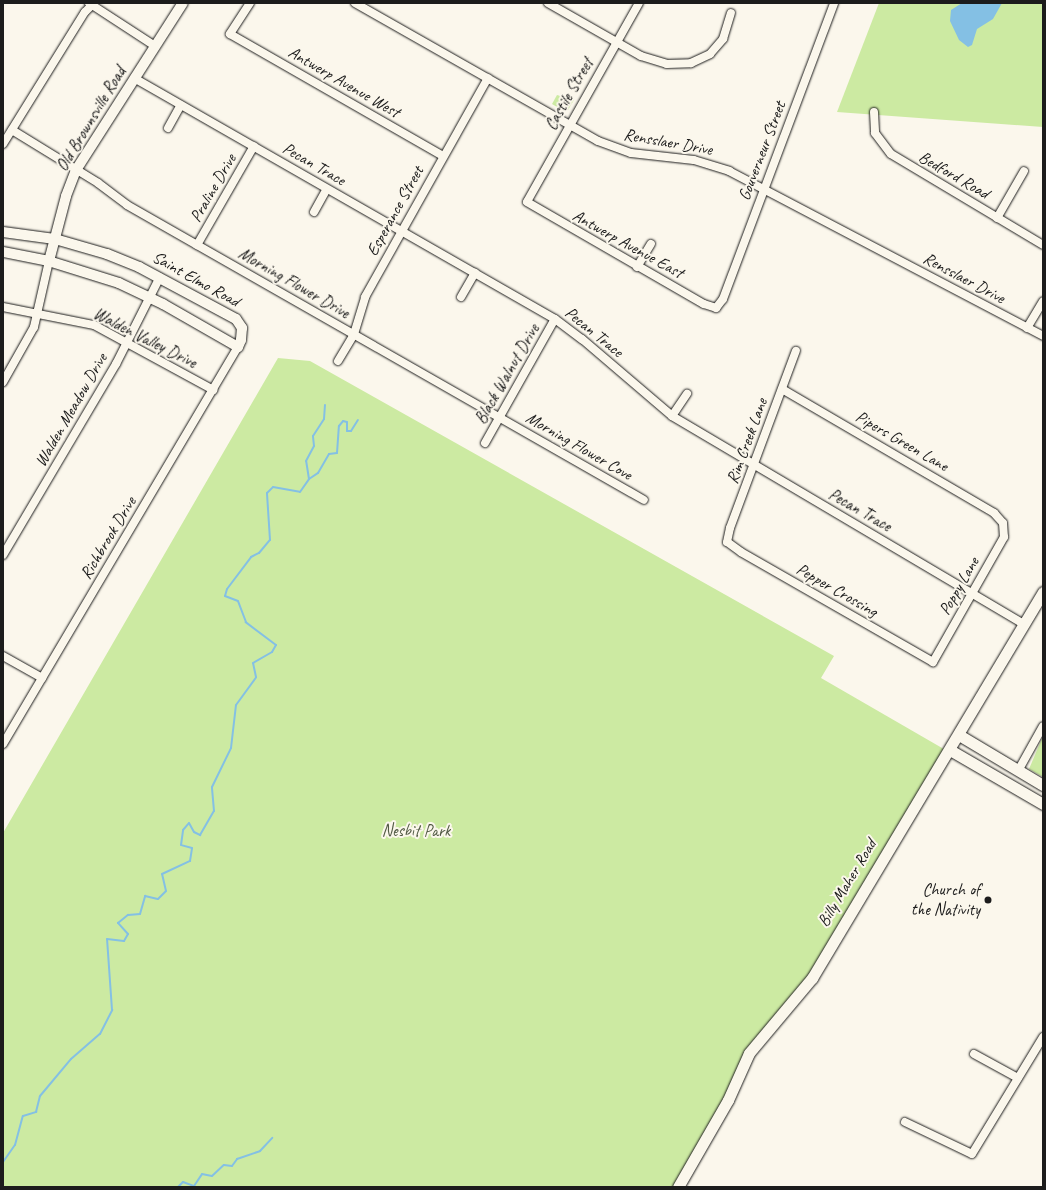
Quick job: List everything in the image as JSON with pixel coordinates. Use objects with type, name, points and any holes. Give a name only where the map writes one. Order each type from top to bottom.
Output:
[{"type":"main road","name":"Billy Maher Road","points":[[678,1187],[728,1100],[749,1053],[812,978],[873,872],[950,750],[1043,592]]},
{"type":"main road","points":[[959,735],[1043,785]]},
{"type":"main road","points":[[950,750],[1043,804]]},
{"type":"main road","points":[[1018,789],[1022,773]]},
{"type":"street","name":"Old Brownsville Road","points":[[49,261],[66,196],[76,170],[183,3]]},
{"type":"street","name":"Antwerp Avenue West","points":[[250,3],[230,34],[443,156]]},
{"type":"street","name":"Rensslaer Drive","points":[[355,3],[598,141],[626,152],[713,165],[1043,336]]},
{"type":"street","points":[[548,3],[616,42],[656,62],[691,63],[706,57],[719,45],[731,13]]},
{"type":"street","name":"Castile Street","points":[[527,202],[639,3]]},
{"type":"street","name":"Gouverneur Street","points":[[716,308],[723,299],[834,3]]},
{"type":"street","points":[[3,144],[90,4],[155,46]]},
{"type":"street","name":"Pecan Trace","points":[[134,78],[555,319],[582,339],[672,416],[1024,624]]},
{"type":"street","name":"Esperance Street","points":[[338,361],[354,334],[363,299],[488,78]]},
{"type":"street","points":[[168,128],[181,105]]},
{"type":"street","name":"Bedford Road","points":[[874,112],[875,133],[891,154],[1043,245]]},
{"type":"street","name":"Morning Flower Drive","points":[[12,130],[76,170],[123,202],[499,417]]},
{"type":"street","name":"Praline Drive","points":[[198,245],[254,146]]},
{"type":"street","points":[[997,218],[1024,172]]},
{"type":"street","points":[[314,212],[327,189]]},
{"type":"street","name":"Antwerp Avenue East","points":[[527,202],[704,304],[716,308]]},
{"type":"street","name":"Saint Elmo Road","points":[[3,232],[55,239],[107,254],[160,277],[236,319],[242,336],[238,347]]},
{"type":"street","points":[[637,266],[651,244]]},
{"type":"street","points":[[3,252],[49,261],[92,273],[150,297],[238,347]]},
{"type":"street","points":[[3,382],[30,337],[37,314],[49,261]]},
{"type":"street","points":[[461,296],[475,273]]},
{"type":"street","name":"Walden Meadow Drive","points":[[3,555],[127,343],[160,277]]},
{"type":"street","points":[[1027,328],[1043,301]]},
{"type":"street","name":"Walden Valley Drive","points":[[3,307],[94,325],[213,390]]},
{"type":"street","name":"Black Walnut Drive","points":[[485,443],[555,319]]},
{"type":"street","name":"Richbrook Drive","points":[[3,744],[238,347]]},
{"type":"street","name":"Rim Creek Lane","points":[[727,542],[796,351]]},
{"type":"street","name":"Pipers Green Lane","points":[[782,389],[994,513],[1003,523]]},
{"type":"street","points":[[672,416],[686,394]]},
{"type":"street","name":"Morning Flower Cove","points":[[499,417],[644,500]]},
{"type":"street","name":"Poppy Lane","points":[[933,662],[1004,537],[1003,523]]},
{"type":"street","name":"Pepper Crossing","points":[[727,542],[741,552],[933,662]]},
{"type":"street","points":[[3,656],[42,678]]},
{"type":"street","points":[[1022,773],[1043,726]]},
{"type":"street","points":[[905,1122],[972,1154],[1043,1037]]},
{"type":"street","points":[[974,1054],[1018,1078]]},
{"type":"green space","points":[[879,3],[1043,3],[1043,127],[837,112]]},
{"type":"green space","points":[[557,95],[574,100],[568,110],[564,111],[552,104]]},
{"type":"green space","name":"Nesbit Park","points":[[278,358],[310,361],[834,656],[821,678],[949,752],[806,985],[753,1048],[682,1187],[3,1187],[3,833]]},
{"type":"green space","points":[[1043,736],[1043,777],[1029,769]]},
{"type":"water","points":[[962,3],[1002,3],[993,19],[977,29],[972,45],[968,47],[959,40],[950,21],[951,10]]},
{"type":"waterway","points":[[3,1162],[15,1145],[23,1116],[36,1112],[40,1096],[71,1059],[100,1034],[112,1010],[107,939],[124,941],[128,934],[118,923],[128,915],[140,914],[145,896],[158,899],[166,891],[162,874],[190,861],[192,848],[181,845],[183,830],[189,823],[194,832],[200,835],[214,811],[212,787],[231,748],[236,705],[256,677],[253,663],[272,652],[276,645],[246,622],[238,601],[225,596],[227,589],[251,557],[259,553],[270,540],[267,493],[273,487],[300,492],[309,479],[306,461],[314,446],[313,436],[324,419],[325,405]]},
{"type":"waterway","points":[[309,479],[318,473],[329,454],[337,453],[339,426],[343,421],[347,422],[347,431],[351,431],[358,420]]},
{"type":"waterway","points":[[178,1187],[183,1182],[194,1186],[202,1174],[212,1176],[224,1165],[232,1166],[237,1159],[260,1151],[272,1138]]},
{"type":"place","name":"Church of the Nativity","points":[[988,900]]}]
